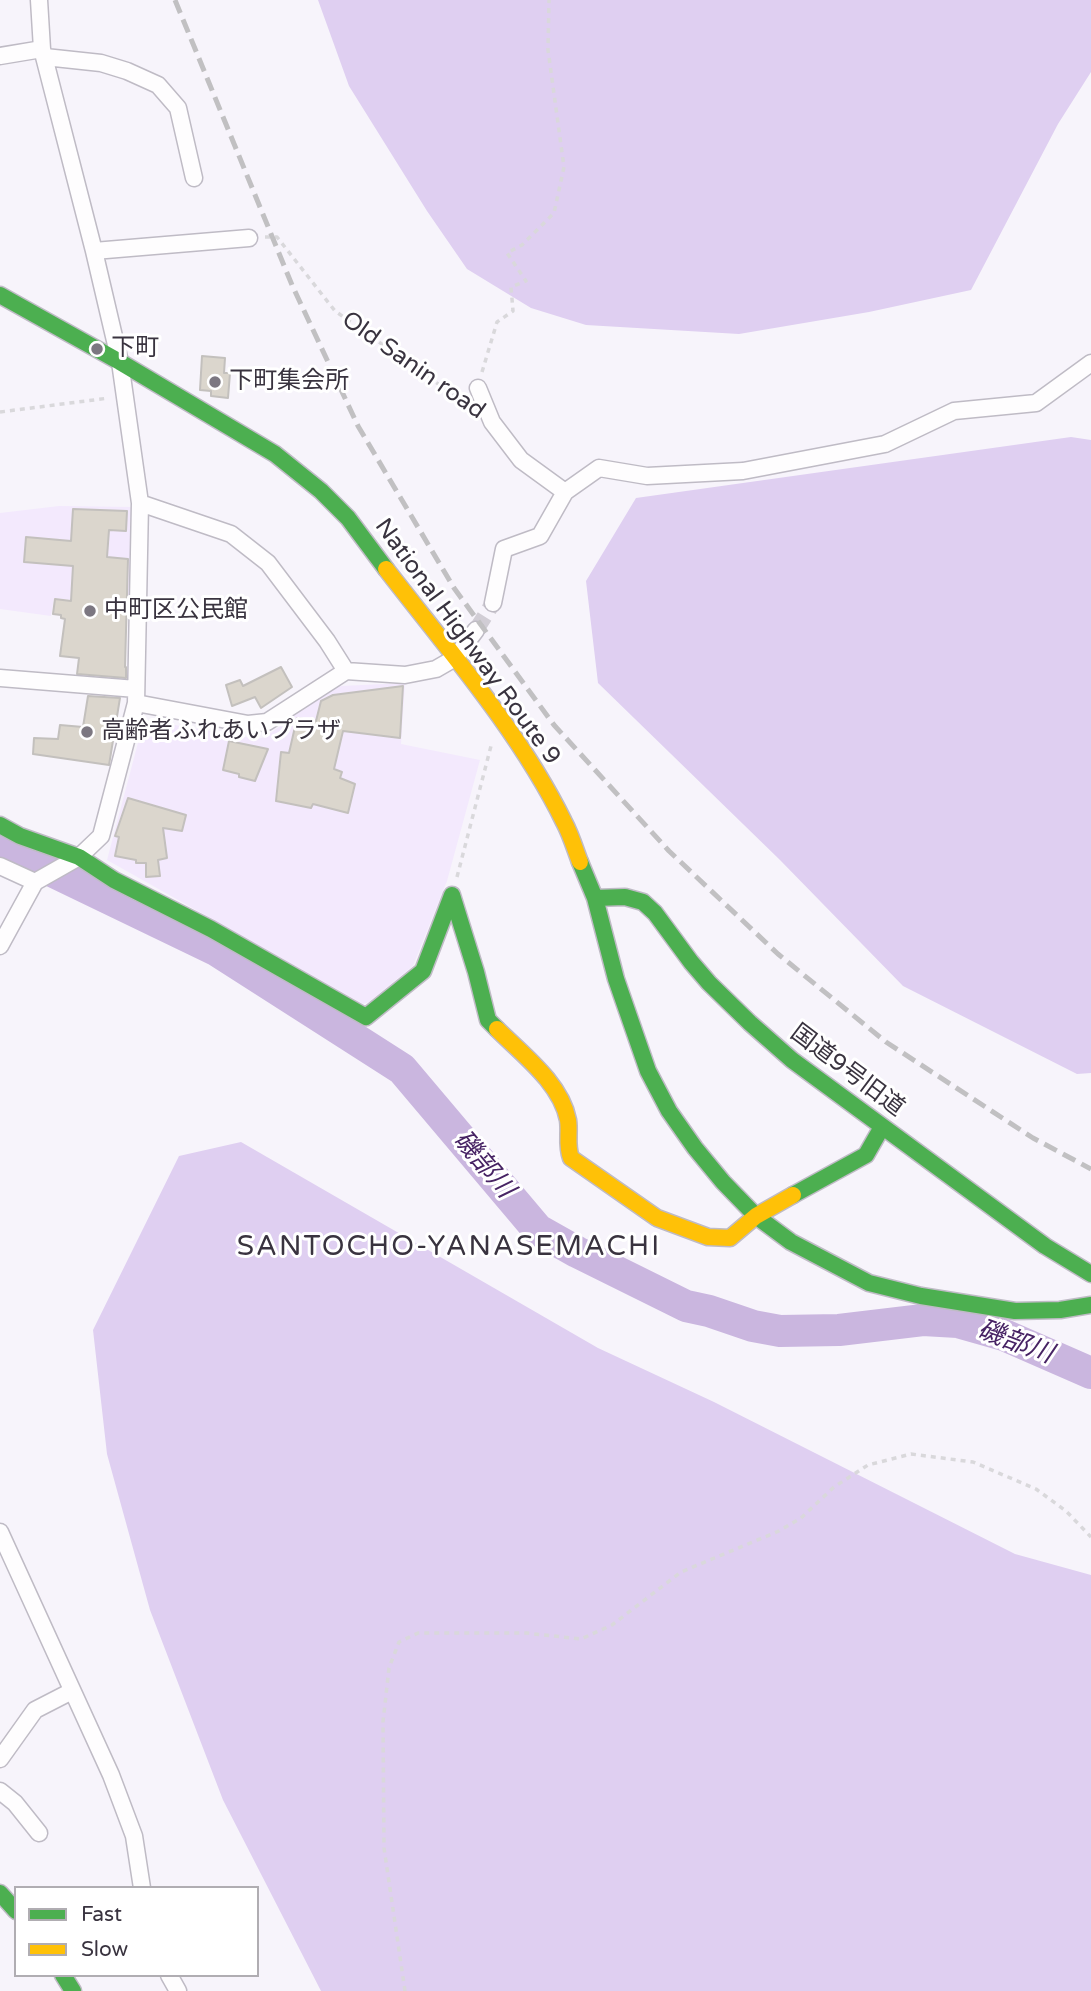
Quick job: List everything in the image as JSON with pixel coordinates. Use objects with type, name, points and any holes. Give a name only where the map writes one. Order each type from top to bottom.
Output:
[{"type":"main road","name":"National Highway Route 9","points":[[0,295],[275,454],[321,491],[348,518],[504,723],[537,771],[565,822],[595,898],[616,979],[648,1071],[669,1111],[695,1148],[756,1216],[792,1242],[869,1283],[921,1296],[1015,1311],[1060,1310],[1091,1305]]},
{"type":"main road","points":[[0,824],[20,836],[79,856],[114,880],[211,929],[366,1017],[424,971],[452,895]]},
{"type":"main road","points":[[452,895],[488,1020],[548,1079],[568,1121],[568,1150],[571,1158],[657,1219],[708,1237],[730,1238],[756,1216],[866,1155],[882,1127]]},
{"type":"main road","name":"国道9号旧道","points":[[595,898],[629,896],[645,903],[695,967],[730,1005],[807,1072],[1045,1246],[1091,1274]]},
{"type":"main road","points":[[0,1893],[14,1909]]},
{"type":"street","points":[[0,946],[35,882],[79,856],[101,836],[136,696],[140,503],[125,395],[94,251],[44,53],[39,0]]},
{"type":"street","points":[[0,56],[44,53],[101,63],[158,85],[178,108],[194,178]]},
{"type":"street","points":[[94,251],[249,238]]},
{"type":"street","points":[[493,603],[504,549],[540,536],[565,492],[600,468],[647,476],[743,471],[885,444],[954,411],[1036,402],[1091,363]]},
{"type":"street","points":[[478,388],[492,422]]},
{"type":"street","name":"Old Sanin road","points":[[492,422],[521,460],[565,492]]},
{"type":"street","points":[[140,503],[231,534],[268,563],[327,641],[346,671]]},
{"type":"street","points":[[0,678],[136,696],[248,724],[267,722],[346,671],[405,675],[436,669],[455,658],[476,630]]},
{"type":"street","points":[[0,866],[35,882]]},
{"type":"street","points":[[0,1532],[111,1775],[134,1836],[142,1886]]},
{"type":"street","points":[[0,1759],[35,1710],[72,1691]]},
{"type":"street","points":[[0,1791],[15,1803],[40,1833]]},
{"type":"path","points":[[478,388],[497,323],[513,311],[511,287],[526,281],[507,253],[522,245],[554,213],[565,167],[548,50],[549,0]]},
{"type":"path","name":"Old Sanin road","points":[[249,238],[277,237],[335,311],[492,422]]},
{"type":"path","points":[[0,412],[125,395]]},
{"type":"path","points":[[452,895],[491,746],[504,723]]},
{"type":"path","points":[[405,1991],[384,1848],[383,1722],[389,1668],[399,1642],[418,1633],[526,1633],[581,1639],[611,1625],[681,1572],[779,1531],[802,1518],[834,1487],[868,1465],[911,1454],[973,1462],[1036,1489],[1066,1511],[1091,1537]]},
{"type":"shaded area","points":[[318,0],[1091,0],[1091,72],[1058,124],[971,290],[869,312],[739,334],[586,325],[531,308],[467,269],[427,211],[349,86]]},
{"type":"shaded area","points":[[1071,437],[1091,440],[1091,1073],[1077,1074],[903,986],[780,860],[598,683],[586,581],[636,498]]},
{"type":"shaded area","points":[[59,506],[133,507],[135,607],[54,598],[51,616],[0,609],[0,513]]},
{"type":"shaded area","points":[[405,683],[401,744],[480,760],[447,881],[413,966],[369,1002],[363,1004],[107,860],[139,739],[146,727],[153,723],[163,723],[257,739],[265,737],[333,688]]},
{"type":"shaded area","points":[[241,1142],[598,1348],[714,1402],[1015,1554],[1091,1575],[1091,1991],[321,1991],[223,1800],[150,1610],[107,1454],[93,1330],[179,1156]]},
{"type":"building","name":"下町集会所","points":[[202,356],[225,358],[224,373],[230,373],[228,398],[211,396],[211,391],[200,390]]},
{"type":"building","points":[[73,509],[127,511],[126,531],[109,530],[107,557],[128,559],[126,678],[77,674],[79,658],[60,656],[65,619],[61,618],[61,615],[53,614],[55,599],[71,601],[73,566],[24,562],[26,537],[71,541]]},
{"type":"building","points":[[281,667],[292,687],[261,708],[255,697],[232,706],[226,685],[240,680],[243,686]]},
{"type":"building","points":[[403,686],[400,738],[343,731],[334,769],[342,772],[340,778],[355,784],[348,813],[313,804],[311,808],[276,801],[281,752],[289,753],[297,718],[316,721],[321,701],[333,695]]},
{"type":"building","name":"高齢者ふれあいプラザ","points":[[88,696],[120,698],[109,765],[33,754],[34,738],[58,739],[60,725],[83,727]]},
{"type":"building","points":[[229,741],[268,749],[255,781],[223,770]]},
{"type":"building","points":[[128,798],[186,815],[182,831],[163,828],[167,858],[158,860],[160,876],[146,877],[146,863],[136,863],[136,860],[115,856],[119,837],[115,836]]},
{"type":"waterway","name":"磯部川","points":[[0,846],[216,950],[402,1069],[538,1230],[686,1306],[753,1326],[780,1331],[839,1330],[923,1320],[958,1322],[1004,1335],[1091,1373]]},
{"type":"tunnel","points":[[476,630],[493,603]]},
{"type":"railway","points":[[175,0],[292,285],[358,426],[454,588],[554,725],[669,851],[778,954],[886,1042],[1033,1138],[1091,1169]]},
{"type":"traffic: fast","points":[[0,295],[275,454],[321,491],[348,518],[386,569]]},
{"type":"traffic: fast","points":[[0,825],[20,836],[79,857],[114,880],[211,929],[366,1017],[423,971],[452,895],[488,1020],[497,1029]]},
{"type":"traffic: fast","points":[[580,862],[595,898],[616,979],[648,1071],[669,1111],[695,1148],[756,1216],[791,1242],[869,1283],[921,1296],[1015,1311],[1060,1310],[1091,1305]]},
{"type":"traffic: fast","points":[[595,898],[625,897],[643,902],[655,913],[709,983],[792,1060],[1045,1246],[1091,1274]]},
{"type":"traffic: fast","points":[[793,1195],[866,1155],[882,1127]]},
{"type":"traffic: fast","points":[[0,1893],[14,1909]]},
{"type":"traffic: fast","points":[[64,1977],[73,1991]]},
{"type":"traffic: slow","points":[[386,569],[481,691],[526,756],[566,827],[580,862]]},
{"type":"traffic: slow","points":[[497,1029],[539,1070],[564,1106],[571,1158],[657,1218],[708,1237],[730,1238],[756,1216],[793,1195]]},
{"type":"place","name":"下町","points":[[97,349]]},
{"type":"place","name":"下町集会所","points":[[215,382]]},
{"type":"place","name":"中町区公民館","points":[[90,611]]},
{"type":"place","name":"高齢者ふれあいプラザ","points":[[87,732]]},
{"type":"district","name":"SANTOCHO-YANASEMACHI","points":[[449,1248]]}]
